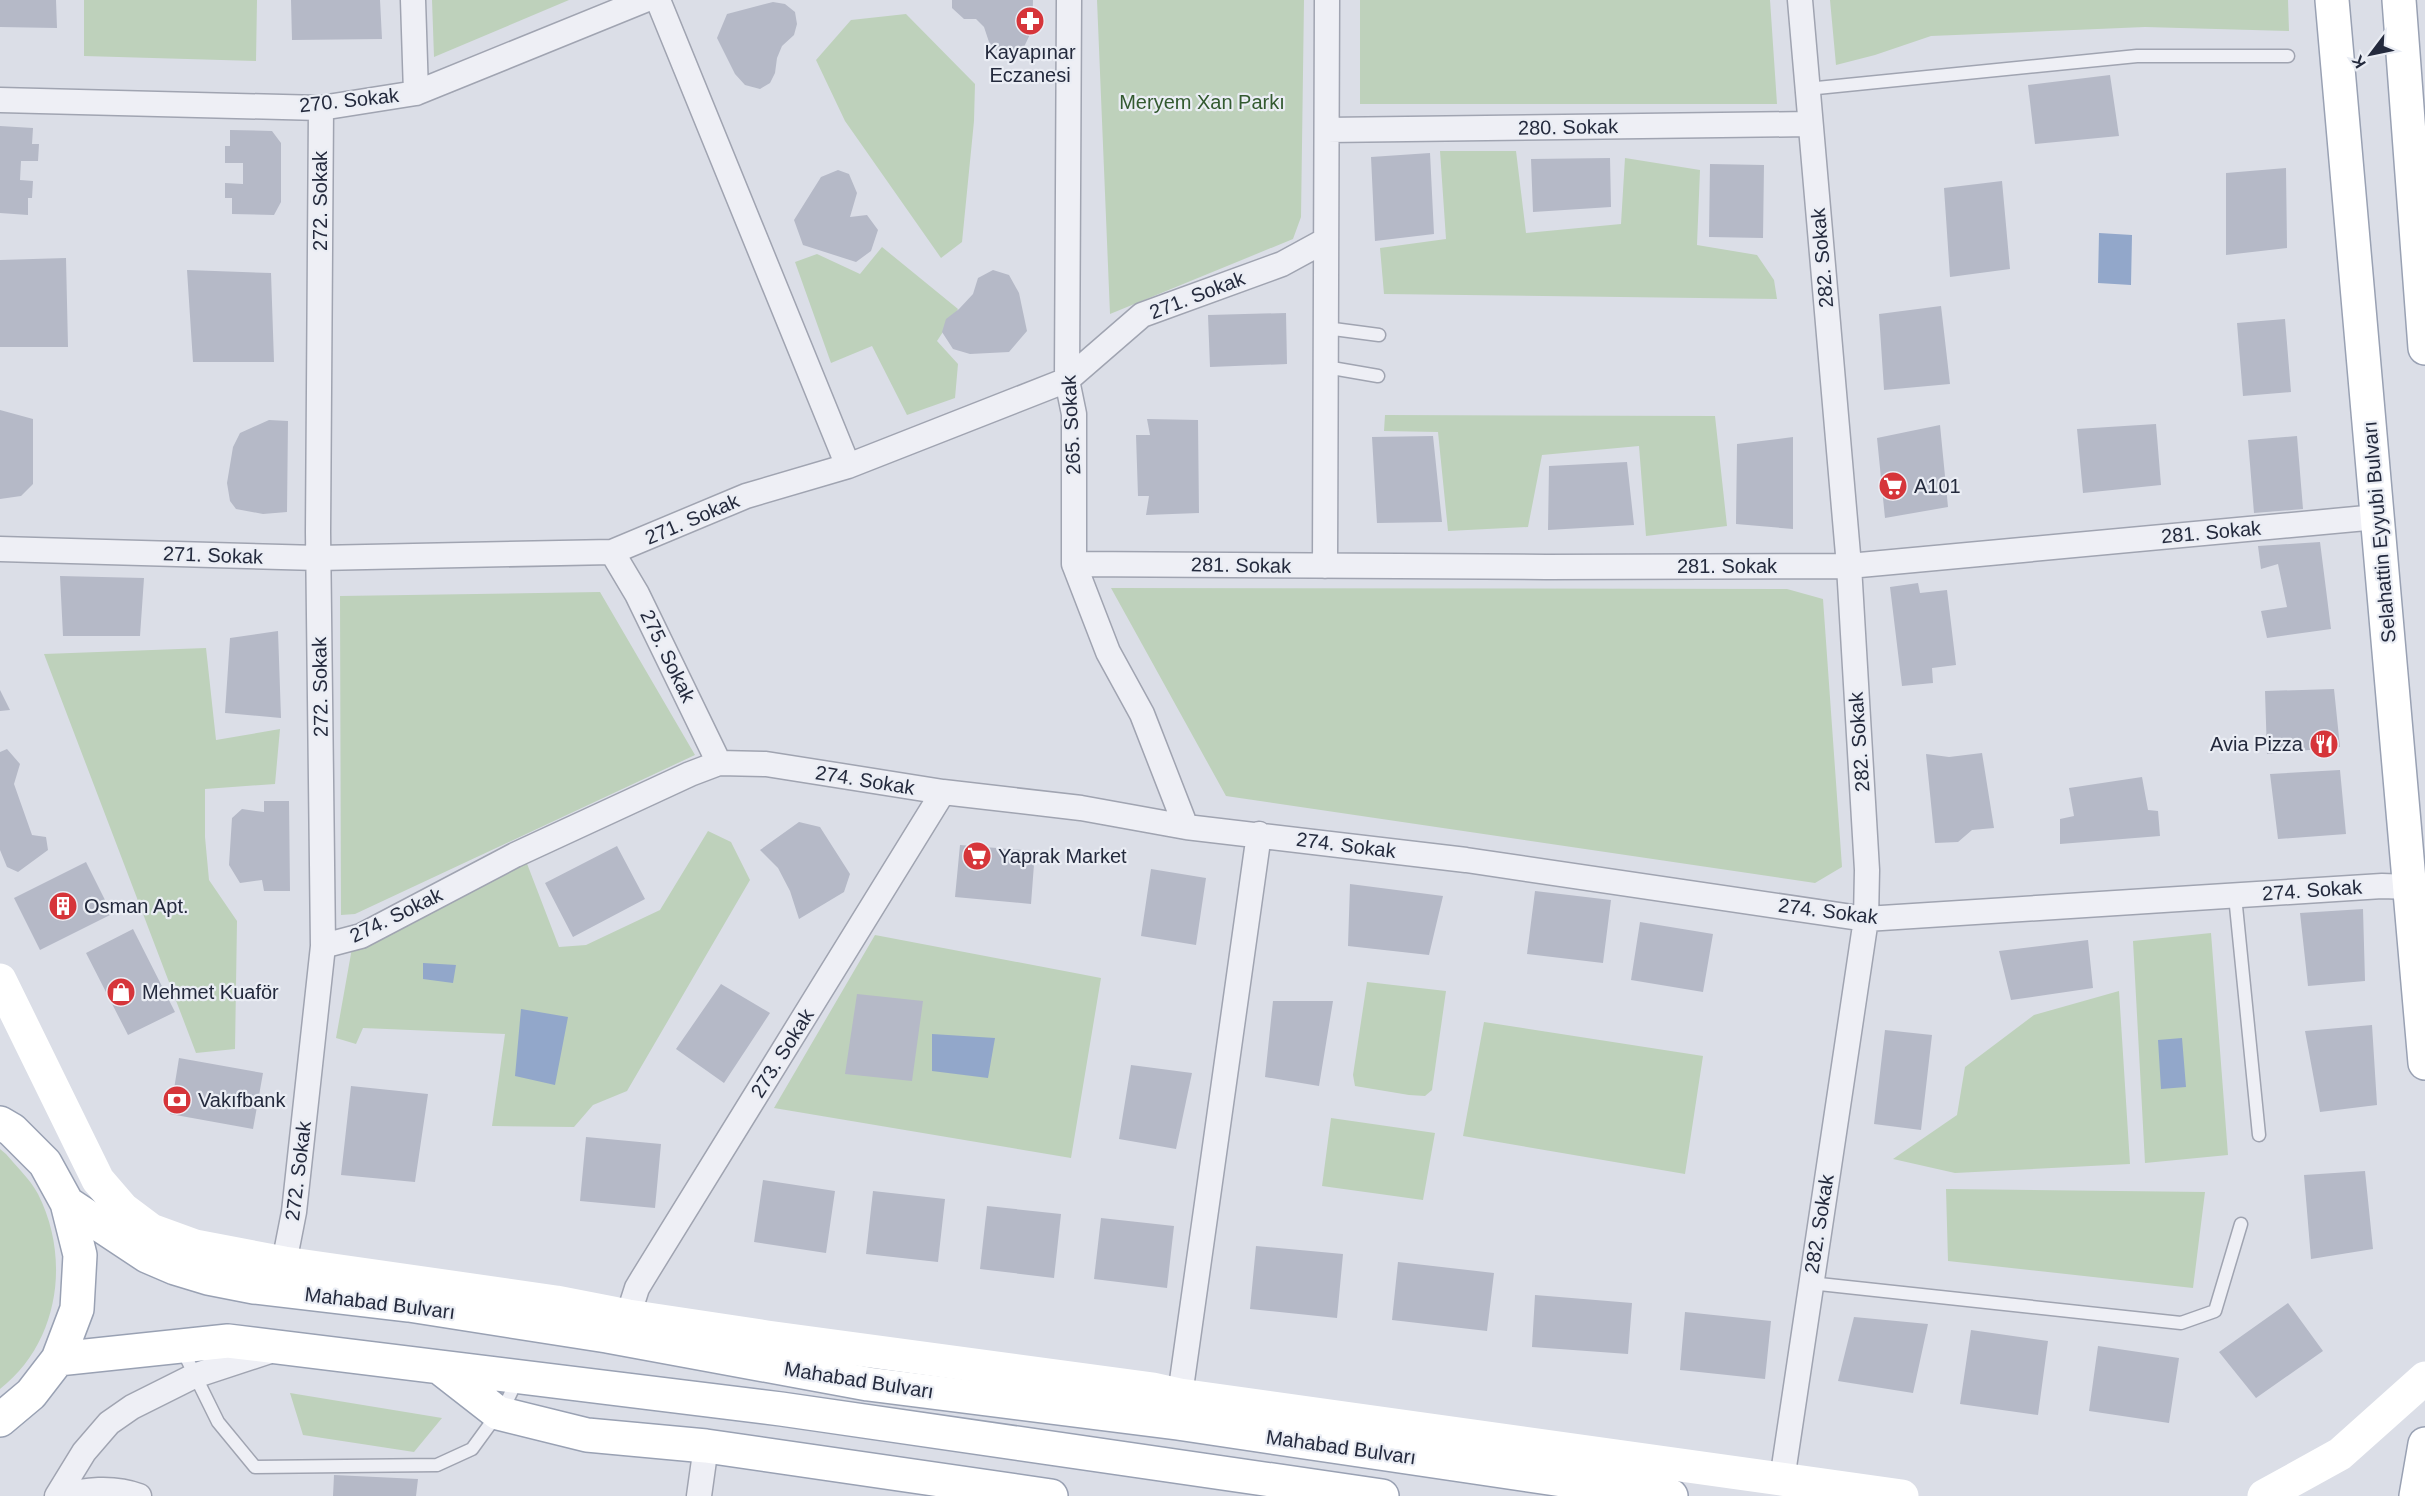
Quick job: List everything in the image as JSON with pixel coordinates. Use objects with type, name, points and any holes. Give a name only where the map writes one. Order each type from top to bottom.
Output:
[{"type":"main road","name":"Selahattin Eyyubi Bulvarı","points":[[2332,0],[2425,1063]]},
{"type":"main road","points":[[2399,0],[2425,348]]},
{"type":"main road","points":[[0,980],[98,1180],[123,1209],[151,1230],[195,1246],[284,1263],[556,1302],[628,1316],[1902,1496]]},
{"type":"main road","points":[[0,1123],[12,1130],[45,1163],[68,1203],[80,1255],[77,1309],[58,1359],[32,1394],[0,1420]]},
{"type":"main road","name":"Mahabad Bulvarı","points":[[68,1203],[147,1256],[175,1268],[231,1282],[409,1305],[607,1335],[867,1384],[1178,1423],[1671,1496]]},
{"type":"main road","name":"Mahabad Bulvarı","points":[[58,1359],[228,1341],[781,1409],[1382,1496]]},
{"type":"main road","points":[[439,1367],[498,1413],[588,1435],[706,1446],[1051,1496]]},
{"type":"main road","points":[[2264,1496],[2340,1454],[2425,1378]]},
{"type":"main road","points":[[2416,1496],[2425,1444]]},
{"type":"main road","points":[[2416,1496],[2425,1492]]},
{"type":"street","points":[[413,0],[416,93]]},
{"type":"street","name":"270. Sokak","points":[[0,100],[321,108],[416,93],[645,0]]},
{"type":"street","points":[[658,0],[848,466]]},
{"type":"street","name":"265. Sokak","points":[[1070,0],[1067,380],[1074,414],[1074,564],[1108,652],[1142,714],[1186,827]]},
{"type":"street","points":[[1325,566],[1327,0]]},
{"type":"street","name":"282. Sokak","points":[[1782,1480],[1866,919],[1868,870],[1849,566],[1800,0]]},
{"type":"street","name":"272. Sokak","points":[[284,1263],[294,1212],[323,946],[318,558],[321,108]]},
{"type":"street","name":"280. Sokak","points":[[1327,130],[1810,124]]},
{"type":"street","name":"271. Sokak","points":[[0,549],[318,558],[612,552],[746,496],[848,466],[1067,380],[1142,315],[1282,264],[1326,240]]},
{"type":"street","name":"281. Sokak","points":[[1074,564],[1849,566],[2377,517]]},
{"type":"street","name":"275. Sokak","points":[[612,552],[637,594],[719,763]]},
{"type":"street","name":"274. Sokak","points":[[323,946],[361,936],[515,855],[690,774],[719,763],[766,764],[944,792],[1081,808],[1186,827],[1259,834],[1550,872],[1866,919],[2382,886],[2410,887]]},
{"type":"street","name":"273. Sokak","points":[[628,1316],[637,1288],[944,792]]},
{"type":"street","points":[[1180,1395],[1259,834]]},
{"type":"street","points":[[57,1496],[84,1452],[109,1423],[132,1407],[194,1376],[281,1347]]},
{"type":"street","points":[[699,1496],[706,1446]]},
{"type":"street","points":[[57,1496],[88,1490],[127,1492],[139,1496]]},
{"type":"lane","points":[[1807,89],[2137,56],[2288,56]]},
{"type":"lane","points":[[1326,328],[1380,335]]},
{"type":"lane","points":[[1326,367],[1378,376]]},
{"type":"lane","points":[[2235,896],[2259,1135]]},
{"type":"lane","points":[[1810,1283],[2181,1323],[2215,1311],[2241,1224]]},
{"type":"lane","points":[[180,1345],[218,1422],[255,1467],[437,1465],[472,1449],[507,1401],[518,1377]]},
{"type":"green space","points":[[84,0],[257,0],[256,61],[84,56]]},
{"type":"green space","points":[[432,0],[569,0],[434,57]]},
{"type":"green space","name":"Meryem Xan Parkı","points":[[1097,0],[1304,0],[1301,217],[1293,239],[1110,314]]},
{"type":"green space","points":[[1360,0],[1770,0],[1777,104],[1360,104]]},
{"type":"green space","points":[[1830,0],[2288,0],[2289,31],[2145,27],[1931,36],[1875,55],[1836,65]]},
{"type":"green space","points":[[906,14],[975,84],[974,121],[962,242],[941,258],[845,121],[816,60],[851,20]]},
{"type":"green space","points":[[1440,151],[1516,151],[1526,233],[1621,224],[1625,158],[1700,170],[1697,245],[1757,255],[1774,280],[1777,299],[1384,294],[1380,248],[1446,239]]},
{"type":"green space","points":[[882,247],[958,309],[937,341],[958,364],[955,398],[907,415],[872,346],[831,363],[795,262],[817,254],[860,274]]},
{"type":"green space","points":[[1385,415],[1715,416],[1727,526],[1646,536],[1639,446],[1542,455],[1528,527],[1448,531],[1438,432],[1384,431]]},
{"type":"green space","points":[[1111,588],[1787,589],[1823,599],[1842,867],[1815,883],[1226,796]]},
{"type":"green space","points":[[600,592],[695,755],[355,914],[341,915],[340,596]]},
{"type":"green space","points":[[206,648],[216,740],[280,729],[275,784],[205,789],[205,837],[209,880],[237,921],[235,1049],[196,1053],[44,654]]},
{"type":"green space","points":[[708,831],[731,842],[750,880],[627,1091],[593,1105],[574,1127],[492,1126],[505,1034],[363,1028],[356,1044],[336,1038],[352,948],[526,861],[559,947],[586,945],[660,910]]},
{"type":"green space","points":[[2211,933],[2228,1155],[2145,1163],[2133,941]]},
{"type":"green space","points":[[875,935],[1101,978],[1071,1158],[774,1108]]},
{"type":"green space","points":[[1367,982],[1446,991],[1432,1090],[1425,1096],[1355,1086],[1353,1075]]},
{"type":"green space","points":[[2119,991],[2130,1164],[1955,1173],[1893,1159],[1957,1115],[1965,1067],[2034,1015]]},
{"type":"green space","points":[[1484,1022],[1703,1056],[1685,1174],[1463,1136]]},
{"type":"green space","points":[[1331,1118],[1435,1133],[1423,1200],[1322,1186]]},
{"type":"green space","points":[[0,1149],[23,1173],[38,1194],[48,1219],[54,1245],[56,1272],[54,1299],[47,1324],[20,1370],[0,1389]]},
{"type":"green space","points":[[1946,1189],[2205,1192],[2193,1288],[1948,1261]]},
{"type":"green space","points":[[290,1393],[442,1418],[414,1452],[303,1435]]},
{"type":"water","points":[[2099,233],[2132,235],[2131,285],[2098,283]]},
{"type":"water","points":[[423,963],[456,965],[453,983],[423,979]]},
{"type":"water","points":[[521,1009],[568,1017],[555,1085],[515,1076]]},
{"type":"water","points":[[932,1034],[995,1038],[988,1078],[932,1071]]},
{"type":"water","points":[[2182,1038],[2186,1087],[2161,1089],[2158,1040]]},
{"type":"building","points":[[0,0],[56,0],[57,28],[0,27]]},
{"type":"building","points":[[291,0],[380,0],[382,39],[292,40]]},
{"type":"building","points":[[952,0],[1033,0],[1032,30],[1024,47],[1012,54],[997,51],[989,42],[984,27],[976,19],[964,19],[952,8]]},
{"type":"building","points":[[773,2],[785,4],[795,12],[797,24],[794,35],[782,46],[770,83],[760,89],[745,85],[735,74],[717,38],[727,14]]},
{"type":"building","points":[[2110,75],[2119,136],[2035,144],[2028,85]]},
{"type":"building","points":[[0,126],[33,128],[32,144],[39,144],[38,161],[21,161],[20,180],[33,181],[32,198],[28,198],[28,215],[0,213]]},
{"type":"building","points":[[230,130],[272,131],[281,143],[281,202],[274,215],[232,214],[232,198],[225,198],[225,183],[243,184],[243,163],[225,163],[225,146],[230,146]]},
{"type":"building","points":[[1430,153],[1434,234],[1375,241],[1371,157]]},
{"type":"building","points":[[1610,158],[1611,207],[1533,212],[1531,159]]},
{"type":"building","points":[[1710,164],[1764,165],[1763,238],[1709,237]]},
{"type":"building","points":[[2286,168],[2287,248],[2226,255],[2226,173]]},
{"type":"building","points":[[838,170],[849,174],[857,193],[850,217],[867,215],[878,230],[871,251],[856,262],[803,245],[794,220],[821,177]]},
{"type":"building","points":[[2002,181],[2010,269],[1950,277],[1944,188]]},
{"type":"building","points":[[66,258],[68,347],[0,347],[0,260]]},
{"type":"building","points":[[187,270],[271,273],[274,362],[193,362]]},
{"type":"building","points":[[993,270],[1009,275],[1019,293],[1027,331],[1009,352],[970,354],[953,349],[942,332],[946,319],[973,294],[978,278]]},
{"type":"building","points":[[1941,306],[1950,384],[1884,390],[1879,314]]},
{"type":"building","points":[[1286,313],[1287,364],[1210,367],[1208,315]]},
{"type":"building","points":[[2285,319],[2291,392],[2243,396],[2237,323]]},
{"type":"building","points":[[0,410],[33,419],[33,484],[21,496],[0,499]]},
{"type":"building","points":[[1147,419],[1198,420],[1199,513],[1146,515],[1149,496],[1138,496],[1136,435],[1150,435]]},
{"type":"building","points":[[269,420],[288,421],[287,512],[263,514],[236,509],[230,501],[227,483],[233,447],[240,433]]},
{"type":"building","points":[[2156,424],[2161,485],[2083,493],[2077,429]]},
{"type":"building","points":[[1940,425],[1948,507],[1885,518],[1877,438]]},
{"type":"building","points":[[1433,436],[1442,522],[1377,523],[1372,437]]},
{"type":"building","points":[[2297,436],[2303,509],[2254,513],[2248,440]]},
{"type":"building","points":[[1793,437],[1793,529],[1736,524],[1737,444]]},
{"type":"building","points":[[1627,462],[1634,525],[1548,530],[1549,466]]},
{"type":"building","points":[[2320,542],[2331,629],[2267,638],[2261,611],[2287,607],[2278,564],[2261,569],[2258,546]]},
{"type":"building","points":[[60,576],[144,578],[140,636],[63,636]]},
{"type":"building","points":[[1918,583],[1920,593],[1947,590],[1956,665],[1932,668],[1933,683],[1902,686],[1890,587]]},
{"type":"building","points":[[278,631],[281,718],[225,713],[230,638]]},
{"type":"building","points":[[2334,689],[2340,747],[2267,754],[2265,691]]},
{"type":"building","points":[[0,690],[10,710],[0,711]]},
{"type":"building","points":[[7,749],[20,764],[14,784],[32,835],[46,837],[48,850],[18,872],[7,867],[0,850],[0,752]]},
{"type":"building","points":[[1982,753],[1994,828],[1972,830],[1958,842],[1935,843],[1926,754],[1949,757]]},
{"type":"building","points":[[2340,770],[2346,834],[2278,839],[2270,774]]},
{"type":"building","points":[[2142,777],[2148,810],[2158,811],[2160,836],[2060,844],[2060,819],[2074,816],[2069,788]]},
{"type":"building","points":[[264,801],[289,801],[290,891],[264,891],[262,880],[240,883],[229,865],[232,818],[242,809],[264,812]]},
{"type":"building","points":[[799,822],[820,827],[850,874],[844,892],[799,919],[790,891],[778,868],[760,850]]},
{"type":"building","points":[[960,845],[1035,851],[1031,904],[955,897]]},
{"type":"building","points":[[617,846],[645,899],[573,937],[545,883]]},
{"type":"building","name":"Osman Apt.","points":[[86,862],[112,914],[40,950],[14,898]]},
{"type":"building","points":[[1151,869],[1206,878],[1196,945],[1141,936]]},
{"type":"building","points":[[1350,884],[1443,896],[1429,955],[1348,946]]},
{"type":"building","points":[[1535,891],[1611,900],[1603,963],[1527,954]]},
{"type":"building","points":[[2363,909],[2365,981],[2308,986],[2300,913]]},
{"type":"building","points":[[1640,922],[1713,934],[1703,992],[1631,980]]},
{"type":"building","points":[[133,929],[175,1012],[128,1035],[86,953]]},
{"type":"building","points":[[2088,940],[2093,988],[2011,1000],[1999,951]]},
{"type":"building","points":[[721,984],[770,1013],[724,1083],[676,1049]]},
{"type":"building","points":[[857,994],[923,1001],[912,1081],[845,1074]]},
{"type":"building","points":[[1273,1001],[1333,1001],[1319,1086],[1265,1077]]},
{"type":"building","points":[[2372,1025],[2377,1105],[2320,1112],[2305,1031]]},
{"type":"building","points":[[1885,1030],[1932,1035],[1921,1130],[1874,1124]]},
{"type":"building","points":[[179,1058],[263,1073],[253,1129],[170,1114]]},
{"type":"building","points":[[1131,1065],[1192,1073],[1176,1149],[1119,1139]]},
{"type":"building","points":[[351,1086],[428,1094],[415,1182],[341,1175]]},
{"type":"building","points":[[586,1137],[661,1144],[655,1208],[580,1201]]},
{"type":"building","points":[[2365,1171],[2373,1249],[2311,1259],[2304,1175]]},
{"type":"building","points":[[763,1180],[835,1191],[826,1253],[754,1242]]},
{"type":"building","points":[[873,1191],[945,1199],[938,1262],[866,1254]]},
{"type":"building","points":[[987,1206],[1061,1214],[1054,1278],[980,1269]]},
{"type":"building","points":[[1101,1218],[1174,1226],[1167,1288],[1094,1279]]},
{"type":"building","points":[[1256,1246],[1343,1254],[1337,1318],[1250,1309]]},
{"type":"building","points":[[1398,1262],[1494,1273],[1487,1331],[1392,1320]]},
{"type":"building","points":[[1535,1295],[1632,1303],[1628,1354],[1532,1347]]},
{"type":"building","points":[[2288,1303],[2323,1351],[2256,1398],[2219,1352]]},
{"type":"building","points":[[1685,1312],[1771,1321],[1765,1379],[1680,1370]]},
{"type":"building","points":[[1854,1317],[1928,1324],[1913,1393],[1838,1381]]},
{"type":"building","points":[[1971,1330],[2048,1341],[2038,1415],[1960,1404]]},
{"type":"building","points":[[2098,1346],[2179,1358],[2169,1423],[2089,1411]]},
{"type":"building","points":[[334,1475],[418,1479],[416,1496],[333,1496]]},
{"type":"place","name":"Kayapınar Eczanesi","points":[[1030,21]]},
{"type":"place","name":"A101","points":[[1893,486]]},
{"type":"place","name":"Avia Pizza","points":[[2324,744]]},
{"type":"place","name":"Yaprak Market","points":[[977,856]]},
{"type":"place","name":"Osman Apt.","points":[[63,906]]},
{"type":"place","name":"Mehmet Kuaför","points":[[121,992]]},
{"type":"place","name":"Vakıfbank","points":[[177,1100]]}]
